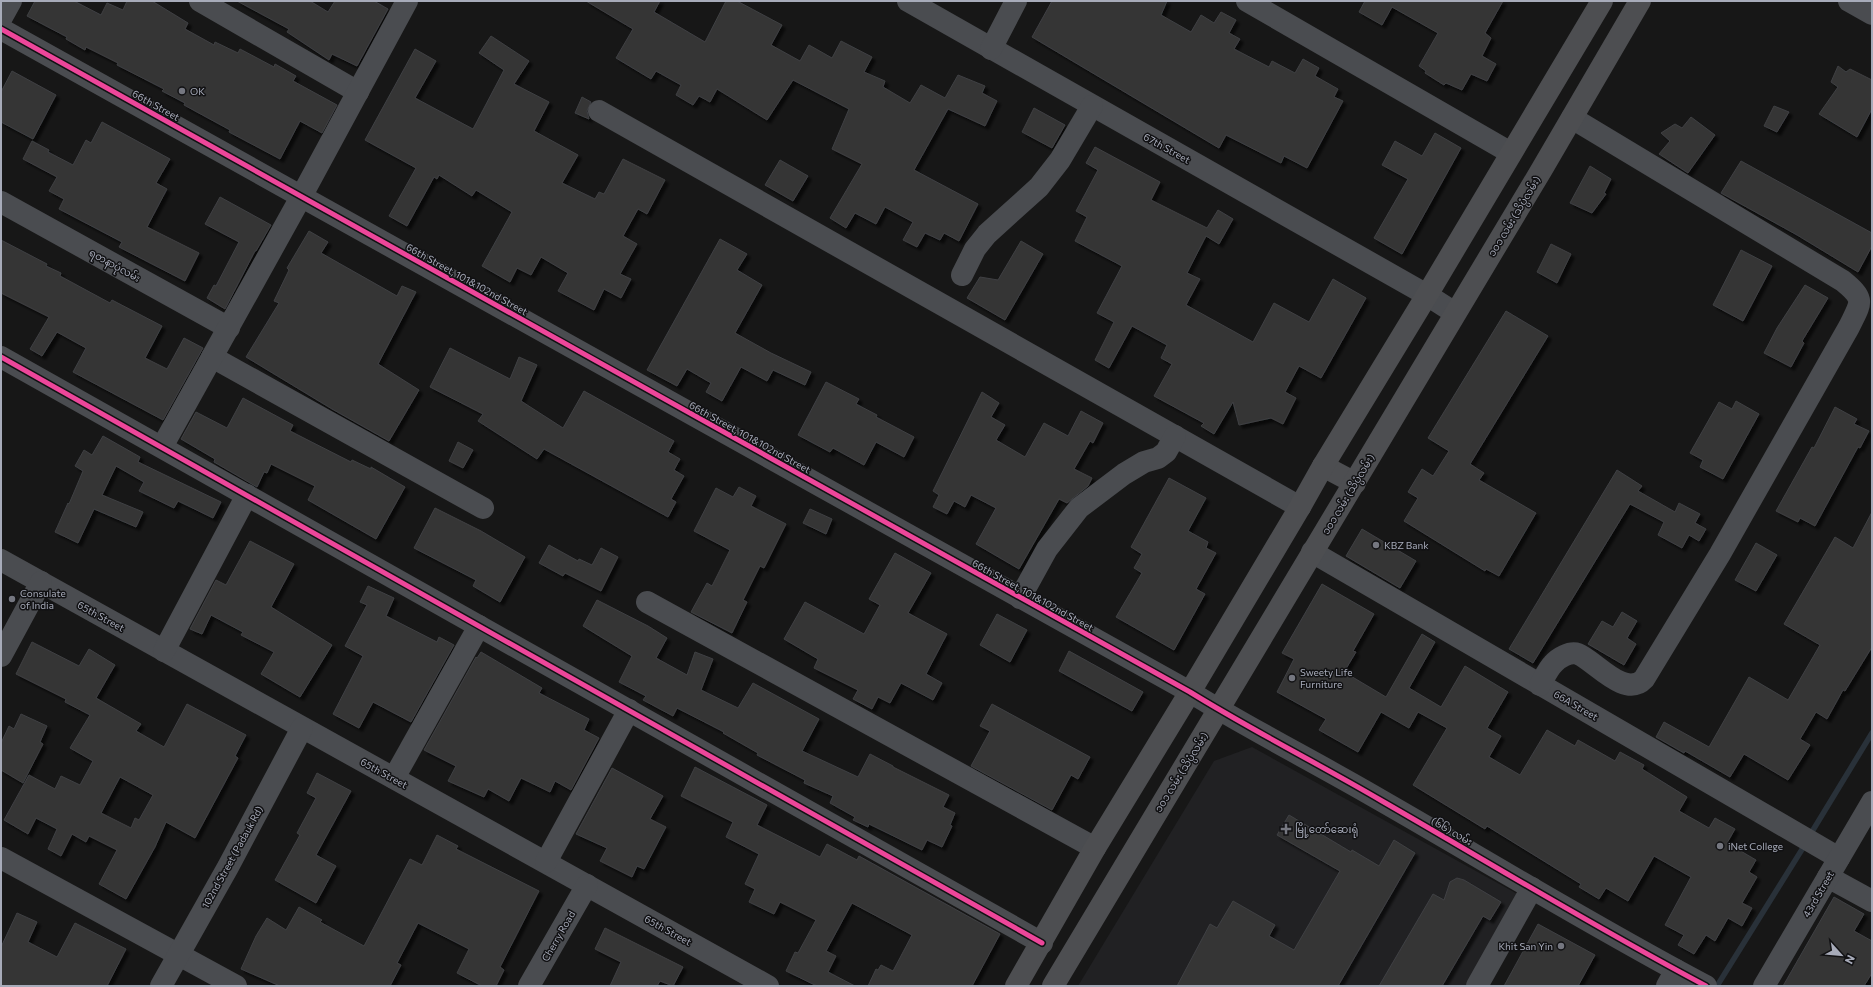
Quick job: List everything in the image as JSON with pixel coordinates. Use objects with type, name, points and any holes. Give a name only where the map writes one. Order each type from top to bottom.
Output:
[{"type":"main road","points":[[1016,986],[1095,848],[1190,692],[1323,466],[1427,295],[1602,1]]},
{"type":"main road","name":"၁၀၁ လမ်း (သိပ္ပံလမ်း)","points":[[1054,986],[1160,806],[1220,710],[1312,552],[1355,483],[1588,92],[1640,1]]},
{"type":"main road","points":[[1558,75],[1588,92]]},
{"type":"main road","points":[[1323,466],[1355,483]]},
{"type":"street","points":[[1,19],[11,1]]},
{"type":"street","points":[[200,1],[358,92]]},
{"type":"street","points":[[162,447],[301,197],[407,1]]},
{"type":"street","name":"67th Street","points":[[908,1],[1427,295],[1455,313]]},
{"type":"street","points":[[991,49],[1016,1]]},
{"type":"street","points":[[1247,1],[1511,153]]},
{"type":"street","points":[[1849,1],[1872,14]]},
{"type":"street","name":"66th Street","points":[[1,29],[301,197]]},
{"type":"street","points":[[962,275],[975,249],[987,234],[1039,188],[1060,160],[1092,106]]},
{"type":"street","points":[[599,111],[1300,507]]},
{"type":"street","points":[[1540,685],[1553,664],[1559,658],[1572,653],[1580,655],[1606,674],[1624,684],[1635,684],[1644,678],[1720,554],[1849,327],[1859,307],[1860,299],[1856,292],[1842,281],[1572,118]]},
{"type":"street","name":"66th Street, 101&102nd Street","points":[[301,197],[1190,692]]},
{"type":"street","name":"ရတနာပုံလမ်း","points":[[1,202],[229,328]]},
{"type":"street","points":[[1,357],[1042,942]]},
{"type":"street","points":[[212,358],[483,508]]},
{"type":"street","points":[[1020,598],[1047,549],[1061,529],[1079,508],[1124,474],[1166,452],[1175,436]]},
{"type":"street","points":[[164,651],[247,496]]},
{"type":"street","name":"66A Street","points":[[1312,552],[1839,858]]},
{"type":"street","name":"65th Street","points":[[1,560],[768,986]]},
{"type":"street","points":[[1,656],[41,582]]},
{"type":"street","points":[[647,602],[1095,848]]},
{"type":"street","points":[[394,778],[479,626]]},
{"type":"street","name":"(၆၆) လမ်း","points":[[1190,692],[1532,888],[1672,978],[1706,986]]},
{"type":"street","points":[[546,862],[629,710]]},
{"type":"street","name":"102nd Street (Padauk Rd)","points":[[161,986],[177,954],[228,867],[302,728]]},
{"type":"street","name":"43rd Street","points":[[1764,986],[1872,802]]},
{"type":"street","points":[[1,858],[236,986]]},
{"type":"street","points":[[1828,877],[1872,901]]},
{"type":"street","name":"Cherry Road","points":[[530,986],[587,885]]},
{"type":"street","points":[[1477,986],[1532,888]]},
{"type":"shaded area","name":"မြို့တော်ဆေးရုံ","points":[[1252,747],[1521,896],[1469,986],[1078,986],[1214,761]]},
{"type":"building","points":[[35,1],[74,1],[101,15],[107,3],[123,10],[127,1],[152,1],[188,23],[185,29],[214,45],[215,42],[238,53],[240,49],[274,67],[275,64],[296,76],[293,81],[337,105],[322,133],[300,121],[280,159],[229,132],[230,130],[162,91],[164,89],[117,65],[118,63],[86,47],[85,50],[66,39],[67,37],[27,16]]},
{"type":"building","points":[[237,1],[310,1],[328,12],[335,1],[374,1],[388,9],[357,66],[332,54],[329,60],[287,32],[289,29]]},
{"type":"building","points":[[586,1],[660,1],[654,12],[705,42],[726,1],[737,1],[782,25],[771,45],[800,61],[809,45],[832,58],[841,41],[872,57],[864,72],[885,81],[883,87],[910,103],[921,85],[945,98],[958,75],[985,86],[982,93],[997,101],[985,126],[948,109],[914,170],[978,204],[959,241],[944,233],[940,240],[925,233],[917,247],[903,240],[913,222],[885,207],[876,224],[855,213],[846,228],[830,218],[862,164],[832,149],[849,109],[793,80],[767,120],[717,89],[710,102],[699,96],[693,105],[676,95],[681,85],[656,71],[651,79],[616,58],[633,29]]},
{"type":"building","points":[[1052,1],[1167,1],[1161,15],[1191,32],[1201,15],[1214,23],[1221,12],[1236,20],[1229,33],[1240,39],[1234,49],[1269,67],[1272,61],[1295,73],[1303,59],[1319,68],[1315,76],[1338,89],[1334,97],[1343,101],[1307,168],[1284,156],[1281,163],[1226,135],[1219,148],[1032,37]]},
{"type":"building","points":[[1365,1],[1503,1],[1485,33],[1491,38],[1482,56],[1496,64],[1487,81],[1471,74],[1462,90],[1446,83],[1444,85],[1425,73],[1426,71],[1419,66],[1438,33],[1392,7],[1382,25],[1359,12]]},
{"type":"building","points":[[491,36],[529,61],[514,84],[549,102],[534,131],[578,155],[562,183],[595,199],[599,192],[604,194],[623,159],[665,180],[647,214],[638,209],[623,236],[637,244],[620,274],[631,279],[621,298],[604,289],[594,310],[558,291],[568,273],[541,257],[531,275],[517,268],[510,282],[482,266],[512,212],[476,190],[472,196],[439,175],[437,179],[434,177],[407,226],[389,216],[416,168],[365,140],[415,49],[436,61],[415,98],[473,129],[504,70],[479,53]]},
{"type":"building","points":[[1838,66],[1846,72],[1850,69],[1872,80],[1872,109],[1857,137],[1819,114],[1838,87],[1831,82]]},
{"type":"building","points":[[12,71],[56,95],[33,139],[1,122],[1,92]]},
{"type":"building","points":[[582,97],[591,102],[587,111],[589,119],[575,113]]},
{"type":"building","points":[[1774,106],[1789,112],[1777,132],[1764,126]]},
{"type":"building","points":[[1034,108],[1065,125],[1052,148],[1022,132]]},
{"type":"building","points":[[1691,117],[1715,135],[1688,173],[1659,154],[1670,141],[1661,133],[1675,124],[1682,128]]},
{"type":"building","points":[[102,122],[170,159],[156,183],[167,189],[147,227],[199,253],[185,281],[119,247],[122,242],[59,209],[64,199],[49,191],[57,177],[23,159],[32,141],[49,150],[48,152],[73,165],[86,140],[91,143]]},
{"type":"building","points":[[1435,133],[1461,148],[1402,254],[1374,238],[1408,179],[1382,165],[1395,141],[1422,156]]},
{"type":"building","points":[[1095,147],[1160,182],[1151,200],[1207,228],[1218,210],[1233,219],[1219,244],[1206,236],[1187,273],[1200,279],[1186,305],[1253,342],[1274,303],[1309,322],[1333,279],[1366,298],[1321,378],[1299,366],[1285,392],[1296,398],[1283,424],[1271,418],[1239,425],[1233,402],[1214,434],[1201,426],[1204,423],[1154,396],[1172,364],[1161,358],[1167,345],[1132,326],[1109,368],[1095,360],[1114,322],[1097,313],[1122,266],[1075,241],[1087,217],[1076,211],[1098,170],[1086,163]]},
{"type":"building","points":[[780,160],[808,176],[793,201],[765,185]]},
{"type":"building","points":[[1741,161],[1872,233],[1872,246],[1858,272],[1797,235],[1721,193]]},
{"type":"building","points":[[1590,166],[1611,179],[1604,193],[1606,194],[1592,213],[1570,203]]},
{"type":"building","points":[[220,197],[271,225],[255,251],[225,309],[207,298],[214,285],[216,286],[239,242],[205,224]]},
{"type":"building","points":[[309,231],[328,242],[321,253],[397,296],[402,286],[416,292],[378,364],[419,390],[389,441],[332,409],[246,357],[279,303],[274,301],[289,270],[287,268]]},
{"type":"building","points":[[720,239],[747,254],[737,270],[762,285],[735,333],[771,353],[811,372],[805,385],[773,370],[767,381],[741,367],[722,401],[706,392],[711,383],[687,369],[677,386],[647,370]]},
{"type":"building","points":[[1,240],[47,264],[46,266],[61,273],[60,276],[110,303],[112,300],[162,326],[145,358],[167,369],[184,338],[203,348],[163,420],[73,372],[86,348],[57,332],[42,356],[30,349],[49,317],[1,293]]},
{"type":"building","points":[[1021,241],[1043,254],[1005,320],[967,298],[980,277],[998,280]]},
{"type":"building","points":[[1551,244],[1571,254],[1557,283],[1537,272]]},
{"type":"building","points":[[1741,250],[1772,266],[1743,321],[1713,305]]},
{"type":"building","points":[[1805,285],[1828,298],[1802,341],[1804,343],[1791,367],[1764,353],[1777,328]]},
{"type":"building","points":[[1506,311],[1548,336],[1470,464],[1484,473],[1479,480],[1536,513],[1499,576],[1486,569],[1485,571],[1404,521],[1418,498],[1408,492],[1422,469],[1433,476],[1449,451],[1428,438]]},
{"type":"building","points":[[450,348],[510,379],[519,357],[537,365],[521,401],[563,428],[584,391],[674,441],[668,452],[680,459],[674,470],[684,476],[671,499],[676,502],[668,517],[544,449],[537,459],[478,421],[483,414],[430,387]]},
{"type":"building","points":[[826,382],[859,399],[856,404],[877,415],[876,417],[914,437],[904,457],[876,442],[864,465],[833,448],[830,452],[798,435]]},
{"type":"building","points":[[982,392],[999,403],[991,417],[1005,425],[996,440],[1025,457],[1044,423],[1068,436],[1081,411],[1103,423],[1093,443],[1090,441],[1074,469],[1092,478],[1088,486],[1067,503],[1059,499],[1019,569],[976,544],[996,508],[971,495],[965,507],[954,501],[947,514],[933,507],[939,495],[933,491]]},
{"type":"building","points":[[243,398],[293,425],[290,431],[351,462],[352,460],[371,469],[371,467],[405,487],[376,539],[308,500],[315,486],[271,464],[267,473],[264,472],[257,487],[214,462],[215,459],[181,439],[196,412],[227,428]]},
{"type":"building","points":[[1736,401],[1759,414],[1723,479],[1700,467],[1703,460],[1690,453],[1719,402],[1732,409]]},
{"type":"building","points":[[1835,407],[1857,419],[1854,424],[1869,431],[1860,448],[1858,447],[1815,526],[1800,518],[1798,522],[1776,511],[1812,447],[1814,448]]},
{"type":"building","points":[[103,436],[140,457],[138,462],[221,502],[213,518],[178,501],[174,508],[139,491],[144,482],[116,466],[102,495],[143,512],[136,527],[94,509],[78,543],[55,532],[83,471],[75,466],[84,450],[92,455]]},
{"type":"building","points":[[458,442],[473,450],[463,468],[449,461]]},
{"type":"building","points":[[1617,470],[1642,486],[1638,491],[1675,512],[1679,503],[1700,514],[1695,523],[1706,529],[1699,541],[1689,535],[1682,548],[1658,535],[1664,522],[1630,504],[1533,663],[1509,649]]},
{"type":"building","points":[[1169,478],[1206,498],[1188,531],[1208,542],[1206,548],[1216,553],[1196,589],[1205,594],[1174,650],[1116,617],[1142,573],[1134,568],[1142,554],[1131,547]]},
{"type":"building","points":[[739,487],[756,496],[751,506],[786,524],[764,568],[760,566],[743,600],[747,602],[732,633],[691,612],[707,583],[712,586],[730,550],[694,531],[716,488],[733,497]]},
{"type":"building","points":[[435,508],[481,531],[525,557],[500,602],[473,586],[476,580],[414,548]]},
{"type":"building","points":[[810,509],[832,519],[826,534],[803,523]]},
{"type":"building","points":[[1872,512],[1872,647],[1845,691],[1843,690],[1827,719],[1816,712],[1800,739],[1810,745],[1788,780],[1744,754],[1730,777],[1685,751],[1684,753],[1656,737],[1664,722],[1709,747],[1749,677],[1788,700],[1820,645],[1784,624],[1835,537],[1853,548]]},
{"type":"building","points":[[1362,529],[1416,561],[1400,588],[1346,556]]},
{"type":"building","points":[[250,541],[294,564],[271,607],[332,645],[300,697],[261,674],[274,652],[241,635],[243,632],[211,615],[202,634],[190,629],[216,580],[226,585]]},
{"type":"building","points":[[1756,543],[1777,555],[1756,591],[1735,580]]},
{"type":"building","points":[[549,545],[578,561],[579,559],[592,565],[601,548],[618,557],[601,591],[565,573],[563,576],[539,563]]},
{"type":"building","points":[[895,553],[931,573],[908,613],[947,634],[926,674],[942,683],[933,700],[901,683],[890,703],[878,697],[872,709],[853,699],[858,690],[814,668],[818,659],[784,639],[805,602],[864,634],[880,605],[869,599]]},
{"type":"building","points":[[1322,584],[1374,614],[1353,651],[1356,652],[1344,672],[1386,697],[1422,634],[1435,642],[1409,688],[1441,707],[1465,666],[1508,692],[1487,728],[1501,736],[1489,757],[1520,775],[1547,730],[1575,746],[1578,740],[1615,761],[1620,752],[1644,765],[1642,769],[1687,797],[1679,811],[1709,828],[1715,818],[1735,829],[1727,843],[1756,860],[1749,872],[1757,877],[1742,903],[1752,908],[1742,926],[1728,918],[1715,941],[1706,935],[1694,954],[1678,945],[1684,935],[1665,925],[1691,877],[1654,856],[1628,901],[1606,888],[1599,899],[1579,887],[1581,884],[1487,826],[1485,829],[1413,785],[1447,728],[1418,712],[1409,728],[1381,712],[1358,752],[1319,730],[1326,719],[1277,692],[1294,659],[1282,653]]},
{"type":"building","points":[[368,586],[394,598],[386,616],[437,642],[439,637],[454,645],[411,722],[373,702],[359,728],[333,714],[363,656],[345,646],[367,605],[360,602]]},
{"type":"building","points":[[597,600],[648,626],[667,638],[656,658],[687,675],[695,652],[713,659],[701,690],[738,708],[753,683],[819,719],[802,751],[858,777],[870,754],[949,795],[943,807],[955,813],[950,825],[952,826],[942,847],[927,840],[922,850],[869,824],[868,827],[853,820],[855,817],[830,803],[833,796],[804,783],[805,780],[757,755],[758,753],[723,733],[724,732],[677,708],[673,716],[643,700],[646,696],[619,682],[632,656],[583,626]]},
{"type":"building","points":[[1622,612],[1637,621],[1627,638],[1636,644],[1624,665],[1588,644],[1602,621],[1613,627]]},
{"type":"building","points":[[997,614],[1027,630],[1010,662],[980,645]]},
{"type":"building","points":[[32,642],[79,666],[89,649],[115,665],[96,698],[141,724],[136,731],[164,747],[187,704],[246,735],[235,756],[238,758],[195,838],[166,822],[155,847],[126,899],[99,884],[117,850],[89,836],[86,842],[72,834],[61,856],[48,849],[57,829],[36,818],[28,834],[4,820],[29,775],[55,789],[61,776],[80,785],[93,761],[70,748],[90,715],[65,702],[66,699],[16,674]],"holes":[[[120,777],[153,795],[139,820],[135,818],[131,828],[101,813]]]},
{"type":"building","points":[[1069,651],[1143,692],[1132,711],[1059,671]]},
{"type":"building","points":[[481,652],[542,688],[539,693],[589,719],[584,730],[599,738],[571,790],[555,781],[550,792],[521,778],[509,801],[488,789],[484,797],[448,781],[456,766],[424,750],[476,657],[477,658]]},
{"type":"building","points":[[992,704],[1090,757],[1078,779],[1071,775],[1052,810],[971,766],[990,731],[980,726]]},
{"type":"building","points":[[21,714],[47,726],[40,742],[43,744],[23,783],[1,770],[1,743],[9,726],[14,729]]},
{"type":"building","points":[[695,767],[767,805],[757,825],[820,857],[827,844],[857,860],[859,856],[1000,934],[972,986],[868,986],[876,969],[878,970],[881,965],[893,971],[912,935],[852,903],[826,951],[836,956],[828,972],[855,986],[817,986],[786,971],[795,952],[798,953],[816,920],[780,902],[774,914],[749,902],[755,889],[745,884],[759,854],[726,837],[733,822],[681,796]]},
{"type":"building","points":[[612,768],[663,796],[650,819],[666,827],[644,869],[637,866],[632,877],[600,861],[607,848],[576,834]]},
{"type":"building","points":[[317,773],[351,791],[316,855],[336,866],[316,903],[275,880],[300,835],[297,833],[316,798],[307,793]]},
{"type":"building","points":[[1289,815],[1351,852],[1352,850],[1379,866],[1394,840],[1415,853],[1338,986],[1177,986],[1210,924],[1217,928],[1233,901],[1275,925],[1269,936],[1294,950],[1340,871],[1277,835]]},
{"type":"building","points":[[437,835],[458,846],[456,849],[539,891],[500,967],[504,970],[496,986],[482,986],[457,973],[469,949],[418,923],[397,963],[401,965],[390,986],[280,986],[241,969],[256,936],[267,918],[286,930],[299,907],[322,920],[320,922],[364,946],[410,859],[422,865]]},
{"type":"building","points":[[1457,878],[1464,880],[1501,902],[1490,920],[1483,916],[1442,986],[1379,986],[1433,894],[1444,900],[1450,882]]},
{"type":"building","points":[[1834,897],[1864,914],[1854,931],[1872,941],[1872,973],[1864,986],[1783,986]]},
{"type":"building","points":[[17,913],[37,922],[28,942],[57,957],[75,923],[126,949],[107,986],[1,986],[1,947]]},
{"type":"building","points":[[1538,924],[1595,955],[1578,986],[1504,986]]},
{"type":"building","points":[[605,928],[683,967],[673,986],[660,981],[657,986],[610,986],[621,962],[595,949]]},
{"type":"waterway","points":[[1810,835],[1872,733]]},
{"type":"waterway","points":[[1717,986],[1806,843]]},
{"type":"cycle path","points":[[1,29],[1190,692],[1584,918],[1706,986]]},
{"type":"cycle path","points":[[1,357],[1042,943]]},
{"type":"place","name":"OK","points":[[182,91]]},
{"type":"place","name":"KBZ Bank","points":[[1376,545]]},
{"type":"place","name":"Consulate of India","points":[[12,599]]},
{"type":"place","name":"Sweety Life Furniture","points":[[1292,678]]},
{"type":"place","name":"မြို့တော်ဆေးရုံ","points":[[1286,829]]},
{"type":"place","name":"iNet College","points":[[1720,846]]},
{"type":"place","name":"Khit San Yin","points":[[1561,946]]}]
